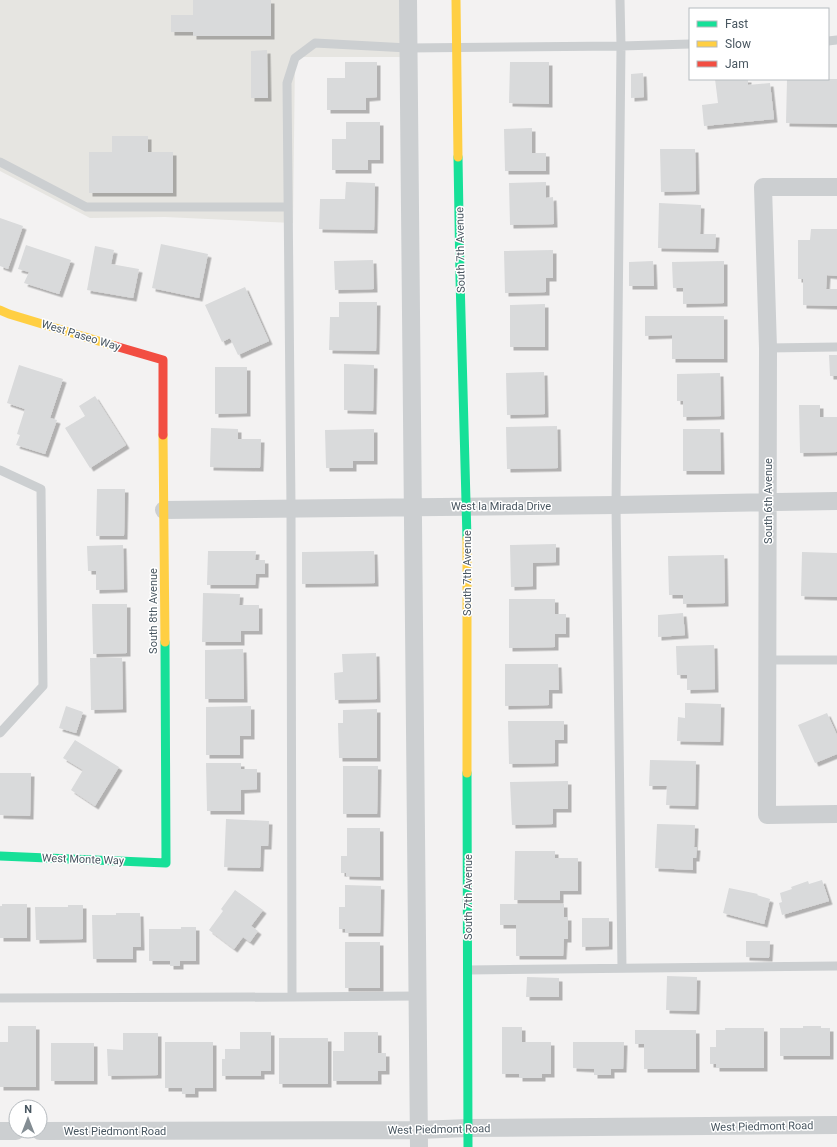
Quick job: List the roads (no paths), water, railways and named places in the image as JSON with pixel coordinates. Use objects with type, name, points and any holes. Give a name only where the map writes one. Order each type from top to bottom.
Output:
[{"type":"street","points":[[408,0],[419,1139]]},
{"type":"street","name":"South 7th Avenue","points":[[456,0],[460,278],[466,506],[468,1147]]},
{"type":"street","name":"South 6th Avenue","points":[[837,187],[763,187],[768,348],[767,815],[837,814]]},
{"type":"street","name":"West Paseo Way","points":[[0,310],[163,360]]},
{"type":"street","name":"South 8th Avenue","points":[[163,360],[166,863]]},
{"type":"street","name":"West la Mirada Drive","points":[[164,510],[837,501]]},
{"type":"street","name":"West Monte Way","points":[[0,856],[166,863]]},
{"type":"street","name":"West Piedmont Road","points":[[48,1131],[419,1139],[468,1128],[837,1125]]},
{"type":"lane","points":[[620,0],[621,46],[616,505],[622,968]]},
{"type":"lane","points":[[292,997],[291,508],[287,83],[295,58],[315,43],[408,48],[689,44]]},
{"type":"lane","points":[[0,162],[86,207],[288,207]]},
{"type":"lane","points":[[768,348],[837,347]]},
{"type":"lane","points":[[0,470],[41,489],[43,678],[43,686],[0,733]]},
{"type":"lane","points":[[767,660],[837,660]]},
{"type":"lane","points":[[468,970],[837,966]]},
{"type":"lane","points":[[0,998],[418,996]]}]
